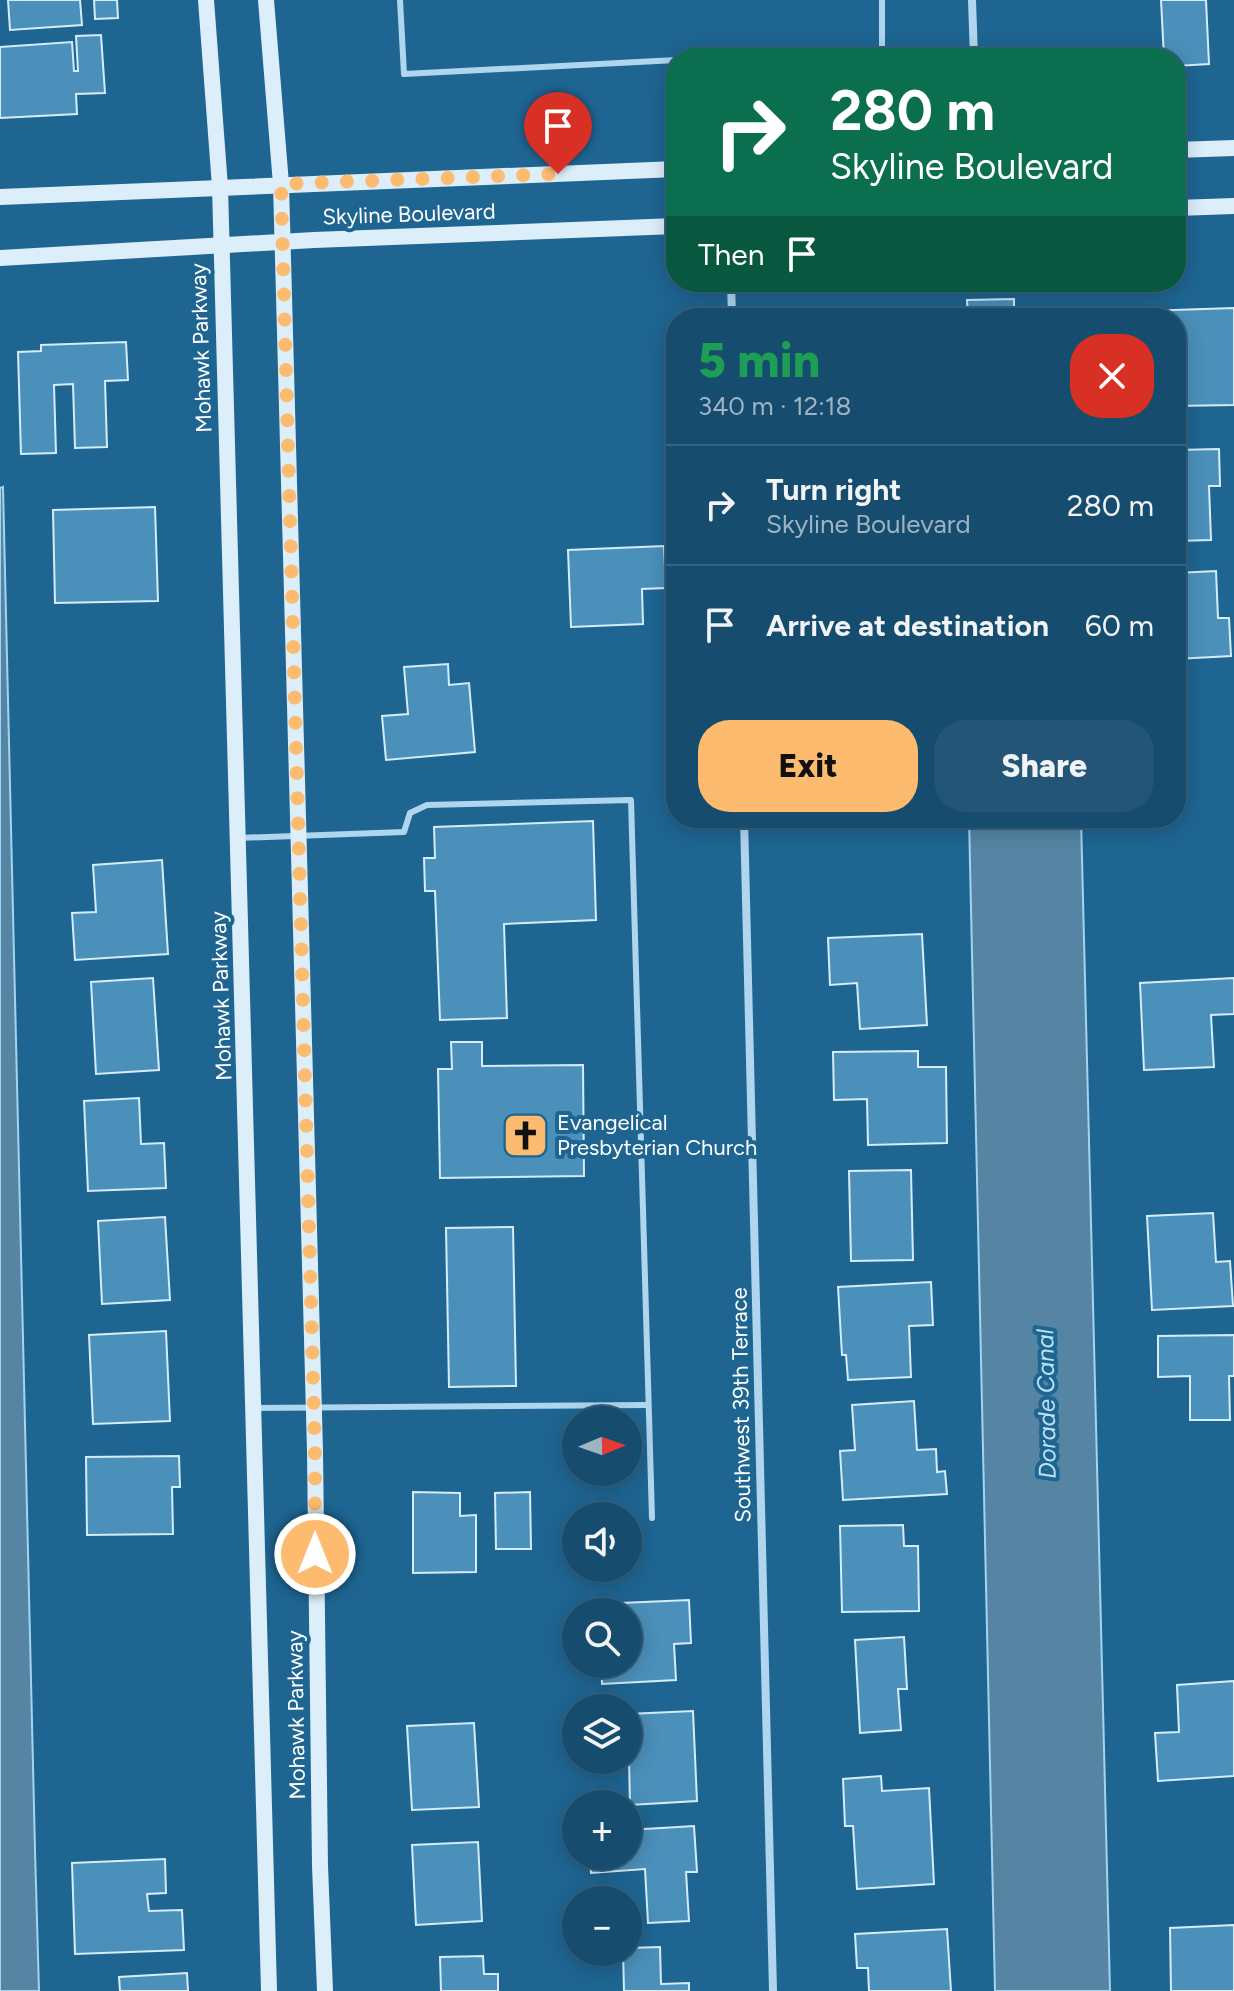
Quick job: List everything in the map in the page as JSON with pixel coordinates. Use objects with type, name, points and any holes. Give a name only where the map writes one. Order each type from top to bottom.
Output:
[{"type":"street","name":"Mohawk Parkway","points":[[206,0],[220,187],[269,1991]]},
{"type":"street","name":"Mohawk Parkway","points":[[266,0],[283,243],[314,1406],[325,1991]]},
{"type":"street","points":[[972,0],[974,48]]},
{"type":"street","points":[[1186,150],[1234,148]]},
{"type":"street","name":"Skyline Boulevard","points":[[0,197],[666,169]]},
{"type":"street","points":[[1186,208],[1234,206]]},
{"type":"street","name":"Skyline Boulevard","points":[[0,258],[666,226]]},
{"type":"street","name":"Southwest 39th Terrace","points":[[744,828],[773,1991]]},
{"type":"lane","points":[[400,0],[404,74],[666,61]]},
{"type":"lane","points":[[882,0],[882,48]]},
{"type":"lane","points":[[238,838],[404,832],[410,813],[427,805],[631,800],[652,1518]]},
{"type":"lane","points":[[254,1408],[648,1405]]},
{"type":"water","points":[[3,487],[39,1991],[0,1991],[0,488]]},
{"type":"water","name":"Dorade Canal","points":[[969,828],[1081,828],[1110,1991],[995,1991]]},
{"type":"building","points":[[8,0],[80,0],[82,25],[10,30]]},
{"type":"building","points":[[94,0],[117,0],[118,18],[95,19]]},
{"type":"building","points":[[1161,0],[1206,0],[1209,64],[1186,65],[1186,48],[1163,48]]},
{"type":"building","points":[[101,35],[105,93],[76,94],[77,114],[0,118],[0,47],[72,42],[74,71],[78,71],[76,36]]},
{"type":"building","points":[[1014,299],[1014,308],[967,308],[967,300]]},
{"type":"building","points":[[1234,308],[1234,405],[1186,406],[1186,310]]},
{"type":"building","points":[[126,342],[128,380],[105,381],[107,447],[75,448],[73,384],[54,385],[56,453],[21,454],[18,352],[41,351],[41,345]]},
{"type":"building","points":[[1219,449],[1220,486],[1209,486],[1211,540],[1186,541],[1186,450]]},
{"type":"building","points":[[155,507],[158,601],[55,603],[53,510]]},
{"type":"building","points":[[664,546],[666,588],[642,589],[643,624],[571,627],[568,550]]},
{"type":"building","points":[[1216,571],[1218,618],[1229,618],[1231,656],[1186,658],[1186,572]]},
{"type":"building","points":[[448,664],[449,685],[469,683],[475,752],[386,760],[382,716],[408,714],[404,667]]},
{"type":"building","points":[[593,821],[596,920],[504,924],[507,1018],[440,1020],[435,891],[425,891],[424,858],[435,858],[434,827]]},
{"type":"building","points":[[162,860],[168,954],[75,960],[72,913],[96,912],[93,865]]},
{"type":"building","points":[[922,934],[927,1025],[860,1029],[857,983],[830,985],[828,938]]},
{"type":"building","points":[[153,978],[159,1070],[96,1074],[91,982]]},
{"type":"building","points":[[1234,978],[1234,1014],[1211,1015],[1214,1067],[1144,1070],[1140,983]]},
{"type":"building","points":[[451,1042],[482,1042],[482,1066],[583,1065],[584,1176],[440,1178],[438,1069],[452,1069]]},
{"type":"building","points":[[918,1051],[918,1067],[946,1067],[947,1143],[868,1145],[867,1099],[834,1100],[833,1052]]},
{"type":"building","points":[[139,1098],[141,1144],[164,1143],[166,1188],[88,1191],[84,1101]]},
{"type":"building","points":[[911,1170],[913,1260],[851,1261],[849,1171]]},
{"type":"building","points":[[1213,1213],[1216,1262],[1230,1261],[1233,1306],[1152,1310],[1147,1216]]},
{"type":"building","points":[[165,1217],[170,1300],[102,1304],[98,1221]]},
{"type":"building","points":[[513,1227],[516,1386],[449,1387],[446,1228]]},
{"type":"building","points":[[931,1282],[933,1325],[909,1326],[911,1377],[848,1380],[846,1355],[842,1355],[838,1287]]},
{"type":"building","points":[[166,1331],[170,1421],[93,1424],[89,1335]]},
{"type":"building","points":[[1234,1335],[1234,1376],[1229,1376],[1230,1420],[1190,1420],[1190,1376],[1158,1377],[1158,1336]]},
{"type":"building","points":[[914,1401],[917,1450],[936,1449],[937,1472],[945,1471],[947,1494],[843,1500],[840,1451],[855,1450],[852,1405]]},
{"type":"building","points":[[179,1456],[180,1487],[172,1487],[173,1534],[87,1535],[86,1457]]},
{"type":"building","points":[[413,1492],[460,1493],[460,1516],[476,1515],[476,1572],[413,1573]]},
{"type":"building","points":[[530,1492],[531,1549],[496,1549],[495,1493]]},
{"type":"building","points":[[903,1525],[904,1546],[918,1546],[919,1611],[842,1612],[840,1526]]},
{"type":"building","points":[[689,1600],[691,1643],[674,1644],[676,1680],[602,1684],[602,1678],[642,1678],[642,1602]]},
{"type":"building","points":[[904,1637],[907,1689],[898,1689],[901,1730],[860,1733],[855,1640]]},
{"type":"building","points":[[1234,1681],[1234,1776],[1158,1781],[1155,1733],[1179,1732],[1177,1685]]},
{"type":"building","points":[[693,1711],[697,1801],[642,1804],[642,1790],[630,1790],[629,1774],[642,1774],[642,1713]]},
{"type":"building","points":[[474,1723],[479,1807],[412,1810],[407,1726]]},
{"type":"building","points":[[881,1776],[882,1791],[929,1788],[934,1884],[857,1889],[853,1826],[845,1826],[843,1779]]},
{"type":"building","points":[[694,1826],[697,1872],[686,1872],[689,1921],[648,1923],[645,1869],[642,1869],[642,1829]]},
{"type":"building","points":[[478,1842],[482,1921],[416,1925],[412,1845]]},
{"type":"building","points":[[165,1859],[166,1893],[147,1894],[149,1911],[182,1910],[184,1950],[75,1954],[72,1863]]},
{"type":"building","points":[[591,1870],[632,1870],[591,1873]]},
{"type":"building","points":[[1234,1925],[1234,1991],[1171,1991],[1170,1928]]},
{"type":"building","points":[[947,1929],[951,1991],[869,1991],[868,1968],[857,1968],[855,1934]]},
{"type":"building","points":[[660,1947],[661,1984],[689,1983],[689,1991],[624,1991],[623,1966],[642,1966],[642,1948]]},
{"type":"building","points":[[483,1956],[484,1974],[498,1974],[498,1991],[441,1991],[440,1957]]},
{"type":"building","points":[[187,1973],[188,1991],[120,1991],[119,1977]]},
{"type":"place","name":"Evangelical Presbyterian Church","points":[[526,1135]]},
{"type":"route","points":[[315,1554],[300,844],[281,184],[558,174]]}]
